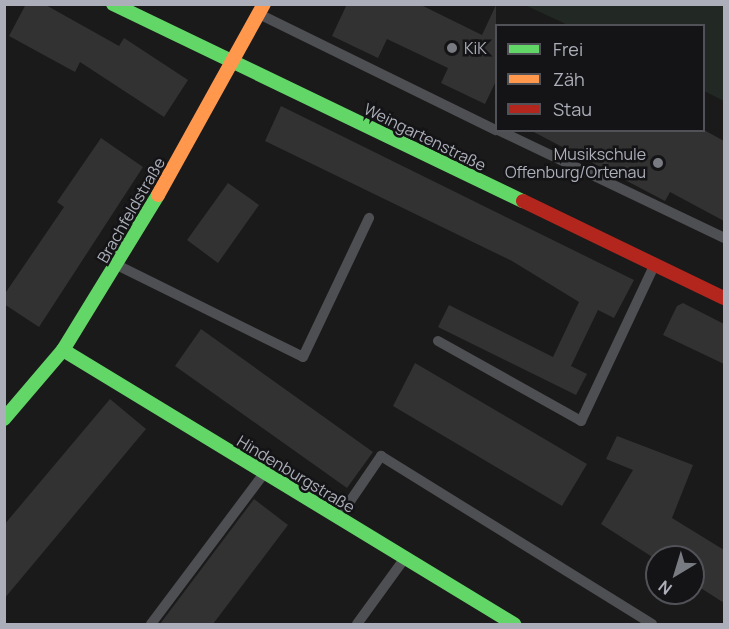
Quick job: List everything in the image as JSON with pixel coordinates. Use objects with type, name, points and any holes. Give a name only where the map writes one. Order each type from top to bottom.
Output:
[{"type":"street","name":"Weingartenstraße","points":[[113,4],[724,298]]},
{"type":"street","name":"Brachfeldstraße","points":[[4,419],[63,350],[118,266],[234,64],[262,9]]},
{"type":"street","name":"Hindenburgstraße","points":[[63,350],[263,474],[514,624]]},
{"type":"lane","points":[[262,9],[495,129]]},
{"type":"lane","points":[[501,132],[724,238]]},
{"type":"lane","points":[[118,266],[303,357],[369,218]]},
{"type":"lane","points":[[438,341],[581,421],[654,265]]},
{"type":"lane","points":[[338,518],[381,456],[652,624]]},
{"type":"lane","points":[[151,624],[263,474]]},
{"type":"lane","points":[[357,624],[405,558]]},
{"type":"shaded area","points":[[525,5],[724,5],[724,101],[705,92],[705,24],[566,24]]},
{"type":"building","points":[[26,4],[44,4],[119,46],[124,38],[188,80],[164,117],[80,62],[75,72],[9,36]]},
{"type":"building","name":"KiK","points":[[347,4],[419,4],[482,35],[496,5],[495,83],[485,104],[441,83],[448,68],[387,39],[378,58],[332,36]]},
{"type":"building","points":[[281,106],[634,280],[614,318],[598,310],[571,366],[587,374],[576,395],[438,327],[449,305],[553,357],[579,302],[512,261],[265,141]]},
{"type":"building","name":"Musikschule Offenburg/Ortenau","points":[[705,131],[724,141],[724,221],[670,192],[665,201],[534,132]]},
{"type":"building","points":[[101,138],[143,167],[39,327],[4,304],[4,295],[64,207],[57,202]]},
{"type":"building","points":[[228,183],[259,205],[218,263],[187,240]]},
{"type":"building","points":[[683,303],[724,324],[724,364],[663,335],[677,306]]},
{"type":"building","points":[[201,329],[373,452],[347,488],[175,366]]},
{"type":"building","points":[[415,363],[587,464],[562,506],[393,406]]},
{"type":"building","points":[[110,399],[146,429],[4,599],[4,525]]},
{"type":"building","points":[[617,436],[693,465],[672,518],[724,550],[724,603],[705,591],[705,545],[645,545],[645,552],[601,524],[633,470],[606,459]]},
{"type":"building","points":[[254,499],[288,525],[213,624],[160,624]]},
{"type":"traffic: fast","points":[[113,4],[523,201]]},
{"type":"traffic: fast","points":[[4,419],[63,350],[158,195]]},
{"type":"traffic: fast","points":[[63,350],[514,624]]},
{"type":"traffic: slow","points":[[158,195],[264,4]]},
{"type":"traffic: jam","points":[[523,201],[724,298]]},
{"type":"place","name":"KiK","points":[[452,48]]},
{"type":"place","name":"Musikschule Offenburg/Ortenau","points":[[658,163]]}]
